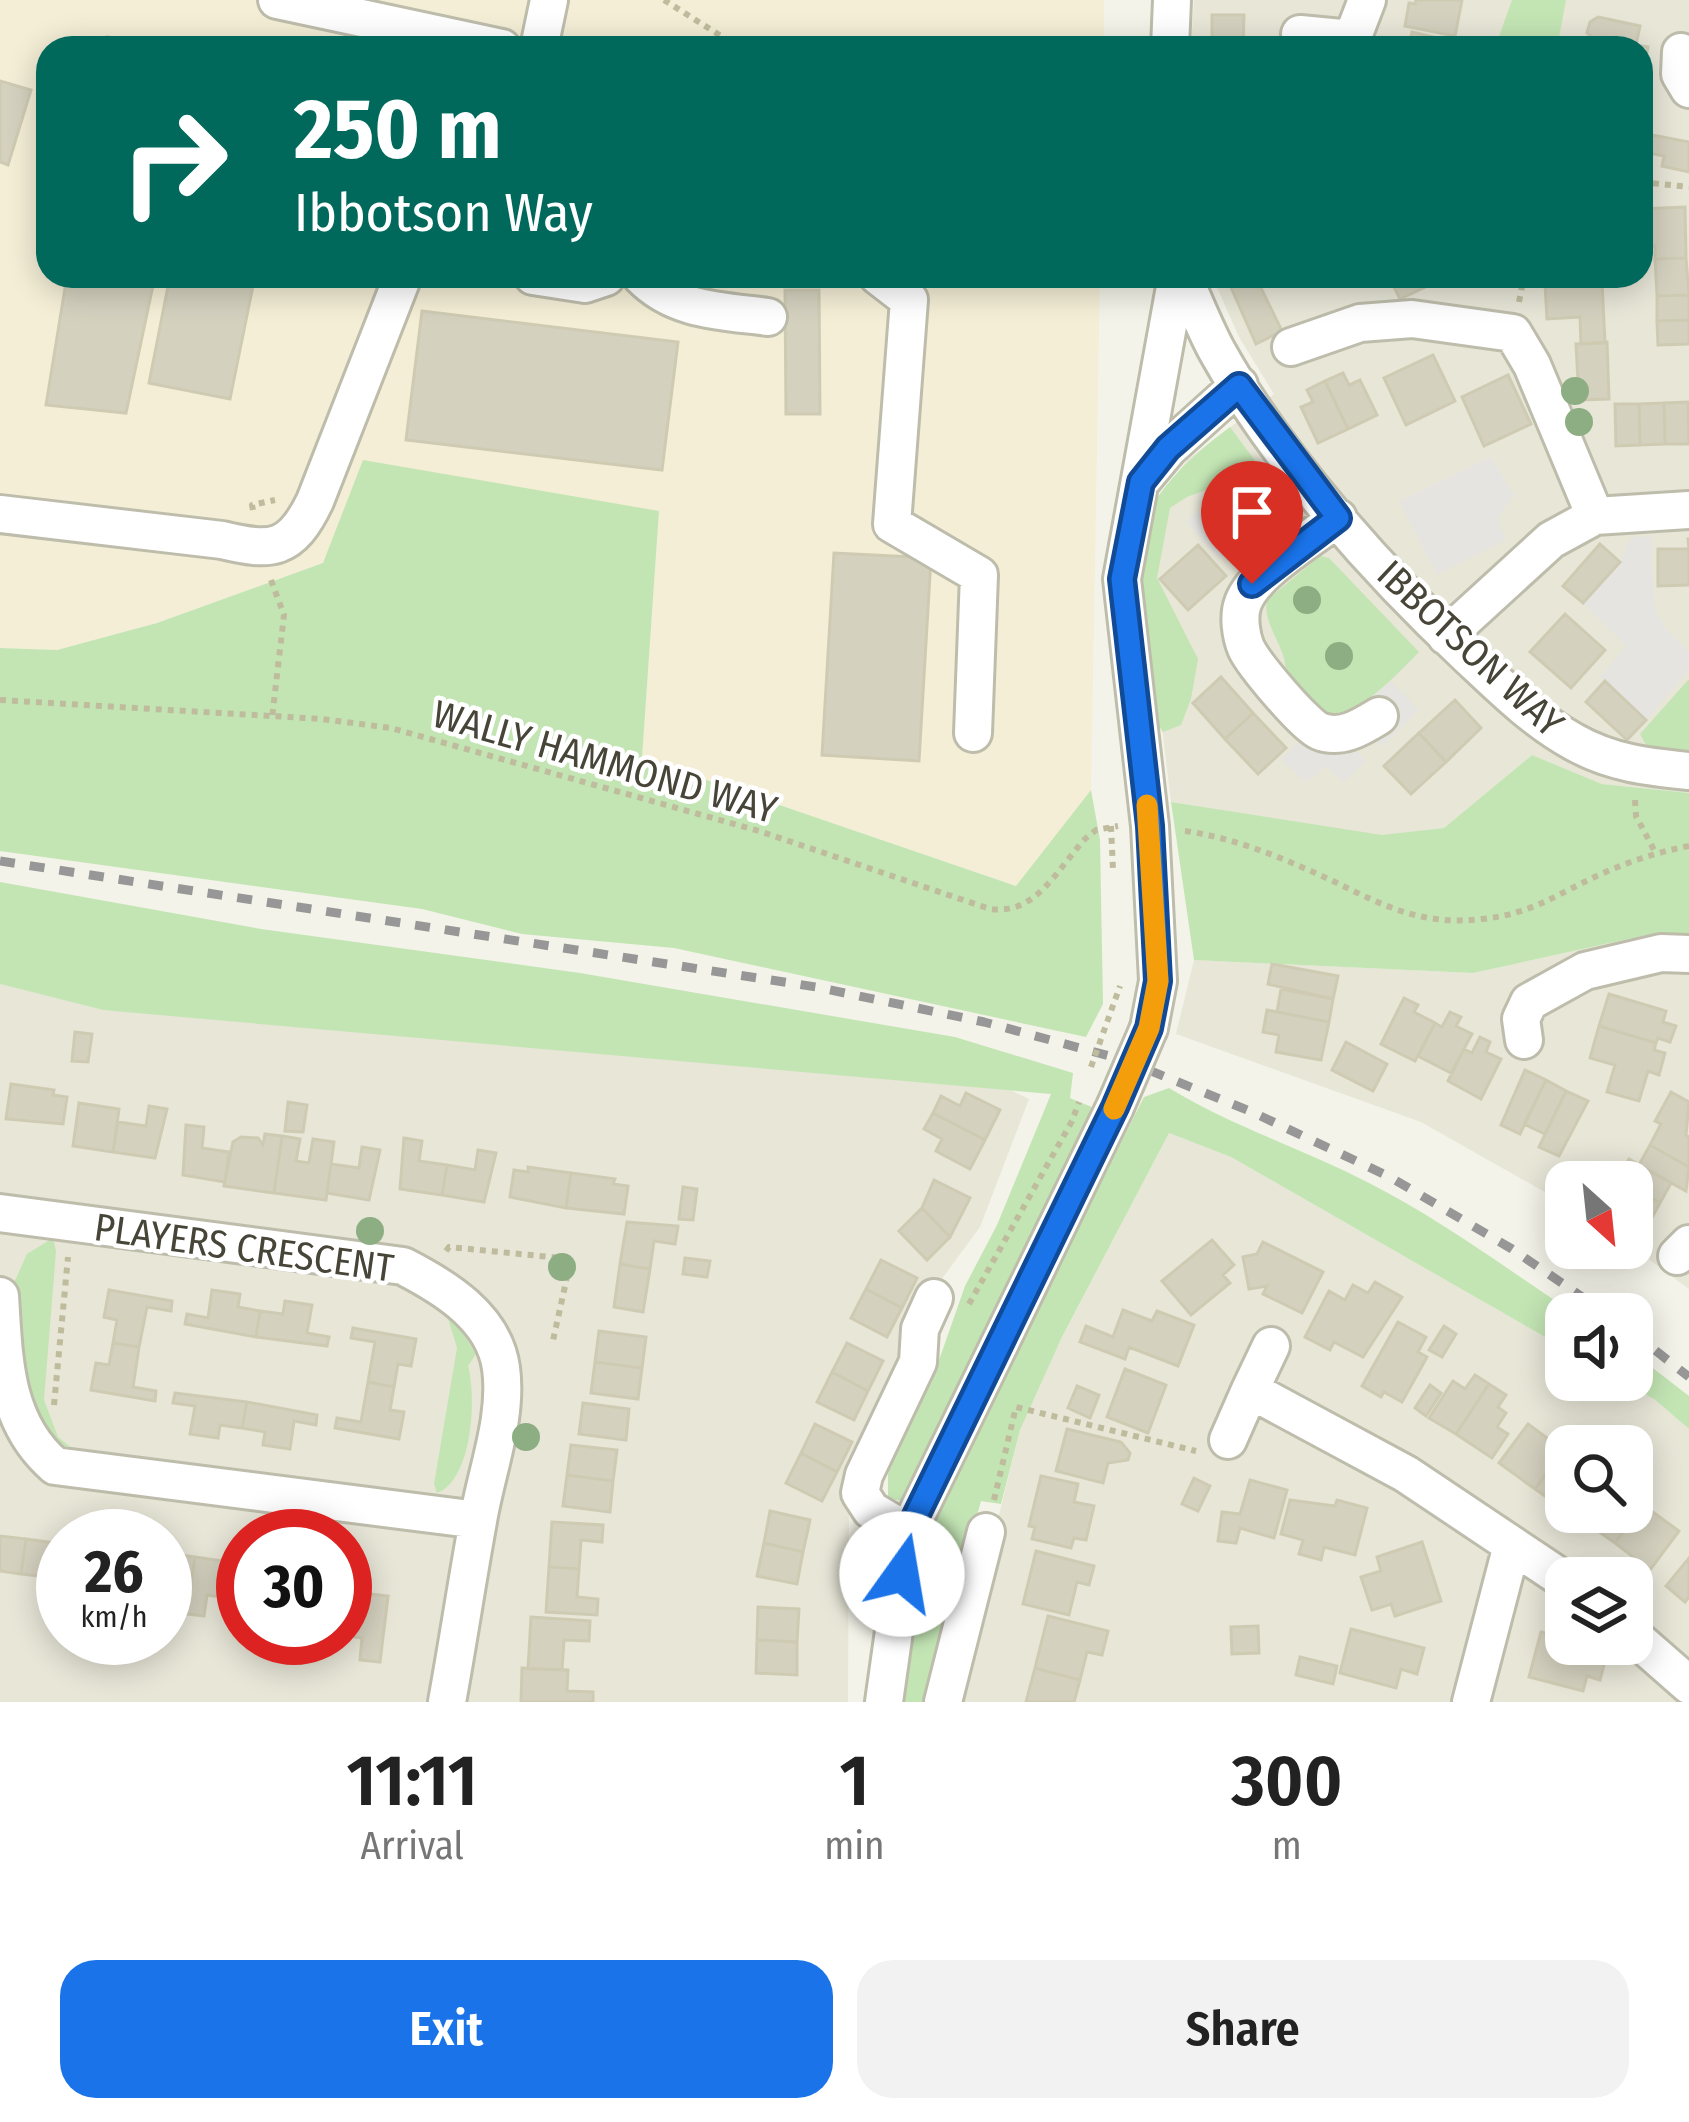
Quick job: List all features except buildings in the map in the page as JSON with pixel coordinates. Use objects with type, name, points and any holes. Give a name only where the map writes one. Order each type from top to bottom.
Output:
[{"type":"street","points":[[277,0],[446,36]]},
{"type":"street","points":[[541,36],[549,0]]},
{"type":"street","points":[[1170,36],[1172,0]]},
{"type":"street","points":[[1353,36],[1367,0]]},
{"type":"street","points":[[1300,34],[1321,36]]},
{"type":"street","points":[[1681,52],[1680,74],[1689,89]]},
{"type":"street","points":[[0,514],[222,540],[257,549],[284,543],[314,501],[398,288]]},
{"type":"street","points":[[656,288],[693,307],[768,317]]},
{"type":"street","points":[[893,288],[908,300],[892,524],[980,574],[973,733]]},
{"type":"street","points":[[884,1702],[908,1532],[1098,1103],[1149,1028],[1158,981],[1150,826],[1122,579],[1178,288]]},
{"type":"street","name":"IBBOTSON WAY","points":[[1186,288],[1239,386],[1338,518],[1447,636],[1539,721],[1578,745],[1634,766],[1689,771]]},
{"type":"street","points":[[1292,347],[1360,323],[1412,319],[1513,333],[1532,365],[1595,516]]},
{"type":"street","points":[[1141,482],[1168,448],[1239,386]]},
{"type":"street","points":[[1447,636],[1551,540],[1595,516],[1689,510]]},
{"type":"street","points":[[1338,518],[1252,584],[1241,607],[1241,633],[1264,673],[1315,730],[1336,735],[1379,716]]},
{"type":"street","points":[[1524,1040],[1521,1019],[1528,1002],[1585,971],[1661,953],[1689,954]]},
{"type":"street","name":"PLAYERS CRESCENT","points":[[0,1213],[404,1267],[449,1289],[480,1321],[501,1365],[500,1418],[447,1702]]},
{"type":"street","points":[[0,1296],[18,1422],[34,1448],[55,1466],[478,1520]]},
{"type":"street","points":[[908,1532],[872,1510],[860,1493],[864,1474],[918,1362],[920,1329],[952,1301]]},
{"type":"street","points":[[1213,1446],[1250,1390],[1271,1346]]},
{"type":"street","points":[[1250,1390],[1406,1474],[1545,1567]]},
{"type":"street","points":[[943,1702],[986,1532]]},
{"type":"street","points":[[1471,1702],[1512,1545]]},
{"type":"street","points":[[1653,1653],[1689,1685]]},
{"type":"path","points":[[664,0],[721,36]]},
{"type":"path","points":[[1653,183],[1689,187]]},
{"type":"path","name":"WALLY HAMMOND WAY","points":[[0,700],[322,719],[391,728],[760,831],[989,909],[1010,912],[1029,904],[1096,830],[1150,826]]},
{"type":"path","points":[[1634,766],[1636,816],[1655,852]]},
{"type":"path","points":[[1150,826],[1225,836],[1331,880],[1384,908],[1436,920],[1522,914],[1598,875],[1655,852],[1689,846]]},
{"type":"path","points":[[1087,1077],[1120,986]]},
{"type":"path","points":[[952,1301],[1072,1121],[1098,1103]]},
{"type":"path","points":[[59,1419],[53,1405],[73,1223]]},
{"type":"path","points":[[425,1277],[449,1247],[571,1259],[552,1345]]},
{"type":"path","points":[[986,1532],[1016,1407],[1213,1446]]},
{"type":"shaded area","points":[[0,0],[1104,0],[1104,36],[36,36],[36,288],[1100,288],[1091,790],[1017,886],[642,758],[659,511],[323,563],[157,623],[57,650],[0,648]]},
{"type":"shaded area","points":[[1194,0],[1689,0],[1689,793],[1602,784],[1532,755],[1444,828],[1382,836],[1171,802],[1146,594],[1148,514],[1187,460],[1274,394],[1239,337],[1217,288],[1653,288],[1653,36],[1192,36]]},
{"type":"shaded area","points":[[1491,457],[1513,495],[1497,519],[1506,540],[1437,575],[1399,501]]},
{"type":"shaded area","points":[[1225,488],[1258,525],[1219,559],[1186,522]]},
{"type":"shaded area","points":[[1631,537],[1651,537],[1655,611],[1689,652],[1689,670],[1646,720],[1600,676],[1627,646],[1583,603],[1620,562]]},
{"type":"shaded area","points":[[1391,681],[1419,710],[1381,747],[1369,735],[1355,749],[1366,761],[1343,783],[1326,766],[1306,783],[1281,759],[1330,714],[1362,705]]},
{"type":"shaded area","points":[[1656,933],[1689,935],[1689,1289],[1653,1262],[1653,1161],[1545,1161],[1545,1192],[1421,1122],[1176,1034],[1194,960],[1473,973]]},
{"type":"shaded area","points":[[0,984],[103,1010],[936,1054],[1029,1099],[980,1227],[919,1310],[849,1492],[848,1702],[0,1702]]},
{"type":"shaded area","points":[[1169,1133],[1231,1157],[1545,1337],[1545,1401],[1653,1398],[1689,1429],[1689,1702],[953,1702],[1020,1430],[1056,1349]]},
{"type":"green space","points":[[1512,0],[1566,0],[1559,36],[1499,36]]},
{"type":"green space","points":[[1230,427],[1293,512],[1294,523],[1254,558],[1237,543],[1257,524],[1222,484],[1170,508],[1157,578],[1198,659],[1181,725],[1163,732],[1152,716],[1145,676],[1140,581],[1143,528],[1147,514],[1174,477]]},
{"type":"green space","points":[[363,460],[659,511],[642,758],[1016,886],[1091,790],[1100,840],[1103,1004],[1086,1037],[674,948],[522,934],[422,909],[0,851],[0,648],[57,650],[157,623],[323,563]]},
{"type":"green space","points":[[1320,556],[1329,558],[1419,652],[1373,695],[1338,713],[1321,712],[1304,702],[1289,682],[1267,614],[1267,600]]},
{"type":"green space","points":[[1689,679],[1689,758],[1651,754],[1640,734]]},
{"type":"green space","points":[[1532,755],[1602,784],[1689,793],[1689,935],[1656,933],[1473,973],[1194,960],[1171,802],[1382,835],[1444,828]]},
{"type":"green space","points":[[0,882],[261,929],[580,973],[955,1037],[1073,1073],[1070,1098],[1094,1108],[1086,1140],[906,1502],[888,1498],[888,1473],[1051,1094],[103,1010],[0,984]]},
{"type":"green space","points":[[1169,1088],[1423,1213],[1545,1294],[1545,1337],[1231,1157],[1169,1133],[1061,1339],[1020,1430],[1001,1504],[981,1501],[925,1702],[893,1702],[925,1541],[1144,1097]]},
{"type":"green space","points":[[53,1238],[56,1251],[44,1400],[58,1437],[78,1453],[58,1448],[29,1419],[13,1285],[27,1254]]},
{"type":"green space","points":[[450,1313],[476,1354],[468,1366],[472,1398],[465,1456],[449,1485],[437,1493],[434,1484],[457,1348]]},
{"type":"green space","points":[[1653,1368],[1689,1396],[1689,1429],[1654,1399]]},
{"type":"railway","points":[[0,861],[816,987],[984,1022],[1124,1060],[1252,1112],[1390,1177],[1576,1293]]},
{"type":"railway","points":[[1653,1349],[1689,1377]]},
{"type":"slow traffic","points":[[1114,1109],[1149,1028],[1158,981],[1147,805]]},
{"type":"route","points":[[902,1574],[908,1532],[1149,1028],[1158,981],[1150,826],[1122,579],[1141,482],[1168,448],[1239,386],[1338,518],[1252,584]]}]
